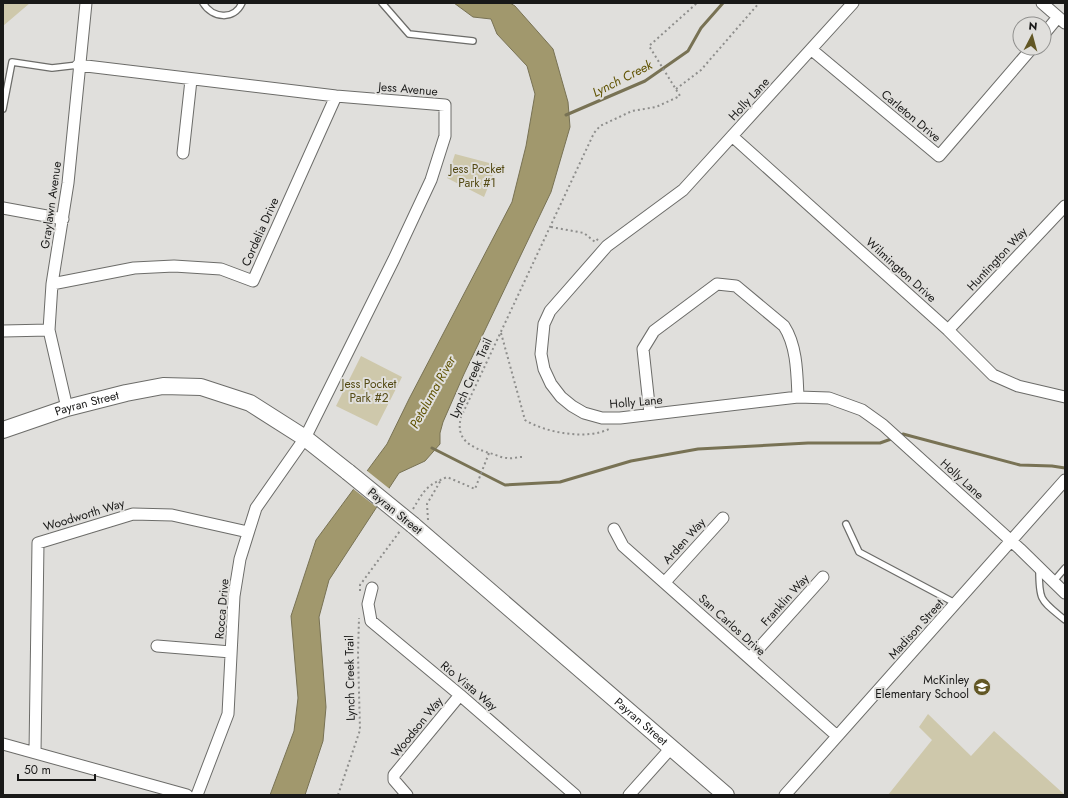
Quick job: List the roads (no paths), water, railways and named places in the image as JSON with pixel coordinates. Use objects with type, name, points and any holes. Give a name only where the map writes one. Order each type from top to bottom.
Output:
[{"type":"main road","name":"Payran Street","points":[[3,430],[67,408],[163,386],[201,388],[250,403],[305,438],[409,522],[726,795]]},
{"type":"street","name":"Graylawn Avenue","points":[[67,408],[49,330],[52,284],[64,219],[78,65],[86,3]]},
{"type":"street","name":"Holly Lane","points":[[853,3],[684,190],[612,242],[550,310],[544,324],[541,339],[544,369],[551,384],[561,397],[584,413],[602,418],[798,397],[829,398],[862,410],[883,424],[1011,541],[1065,593]]},
{"type":"street","points":[[1042,3],[1061,20],[1052,27]]},
{"type":"street","name":"Carleton Drive","points":[[812,50],[939,156],[1025,56]]},
{"type":"street","name":"Jess Avenue","points":[[78,65],[191,80],[336,96],[445,105],[445,136],[428,187],[346,358],[305,438]]},
{"type":"street","points":[[184,153],[191,80]]},
{"type":"street","name":"Cordelia Drive","points":[[52,284],[134,268],[174,266],[221,269],[253,280],[336,96]]},
{"type":"street","name":"Wilmington Drive","points":[[732,136],[948,330],[993,375],[1018,386],[1065,397]]},
{"type":"street","name":"Huntington Way","points":[[948,330],[1065,206]]},
{"type":"street","points":[[3,208],[64,219]]},
{"type":"street","points":[[650,414],[643,349],[654,332],[717,284],[736,286],[784,326],[790,334],[794,353],[798,397]]},
{"type":"street","points":[[3,331],[49,330]]},
{"type":"street","name":"Rocca Drive","points":[[198,795],[228,714],[234,596],[240,559],[248,532],[256,508],[305,438]]},
{"type":"street","name":"Madison Street","points":[[785,795],[1065,480]]},
{"type":"street","name":"Woodworth Way","points":[[35,752],[38,543],[133,514],[172,515],[248,532]]},
{"type":"street","name":"Arden Way","points":[[665,582],[723,518]]},
{"type":"street","name":"San Carlos Drive","points":[[614,529],[623,546],[837,736]]},
{"type":"street","name":"Franklin Way","points":[[750,658],[823,577]]},
{"type":"street","name":"Rio Vista Way","points":[[372,588],[368,604],[371,621],[460,695],[575,795]]},
{"type":"street","points":[[157,646],[231,652]]},
{"type":"street","name":"Woodson Way","points":[[407,795],[394,780],[394,776],[460,695]]},
{"type":"street","points":[[3,744],[187,795]]},
{"type":"street","points":[[629,795],[671,748]]},
{"type":"lane","points":[[202,3],[210,12],[220,16],[232,14],[242,3]]},
{"type":"lane","points":[[382,3],[409,34],[473,40]]},
{"type":"lane","points":[[3,109],[12,62],[52,68],[78,65]]},
{"type":"lane","points":[[846,524],[859,552],[956,604]]},
{"type":"lane","points":[[1053,582],[1065,568]]},
{"type":"lane","points":[[1039,569],[1039,593],[1042,600],[1065,620]]},
{"type":"water","name":"Petaluma River","points":[[454,3],[510,3],[515,6],[553,49],[568,102],[570,127],[551,192],[464,374],[443,422],[440,433],[440,444],[425,461],[399,473],[329,580],[319,617],[326,707],[323,741],[305,795],[270,795],[294,731],[298,698],[291,616],[316,540],[387,444],[512,202],[526,146],[535,94],[527,66],[497,34],[491,19],[473,17]]},
{"type":"waterway","name":"Lynch Creek","points":[[566,115],[645,81],[688,51],[701,28],[723,3]]},
{"type":"waterway","points":[[899,436],[903,434],[1020,465],[1065,468]]},
{"type":"waterway","points":[[432,448],[505,485],[560,482],[631,461],[698,449],[808,443],[880,443],[894,438]]},
{"type":"place","name":"McKinley Elementary School","points":[[982,687]]},
{"type":"park label","name":"Jess Pocket Park #1","points":[[477,176]]},
{"type":"park label","name":"Jess Pocket Park #2","points":[[369,391]]}]
